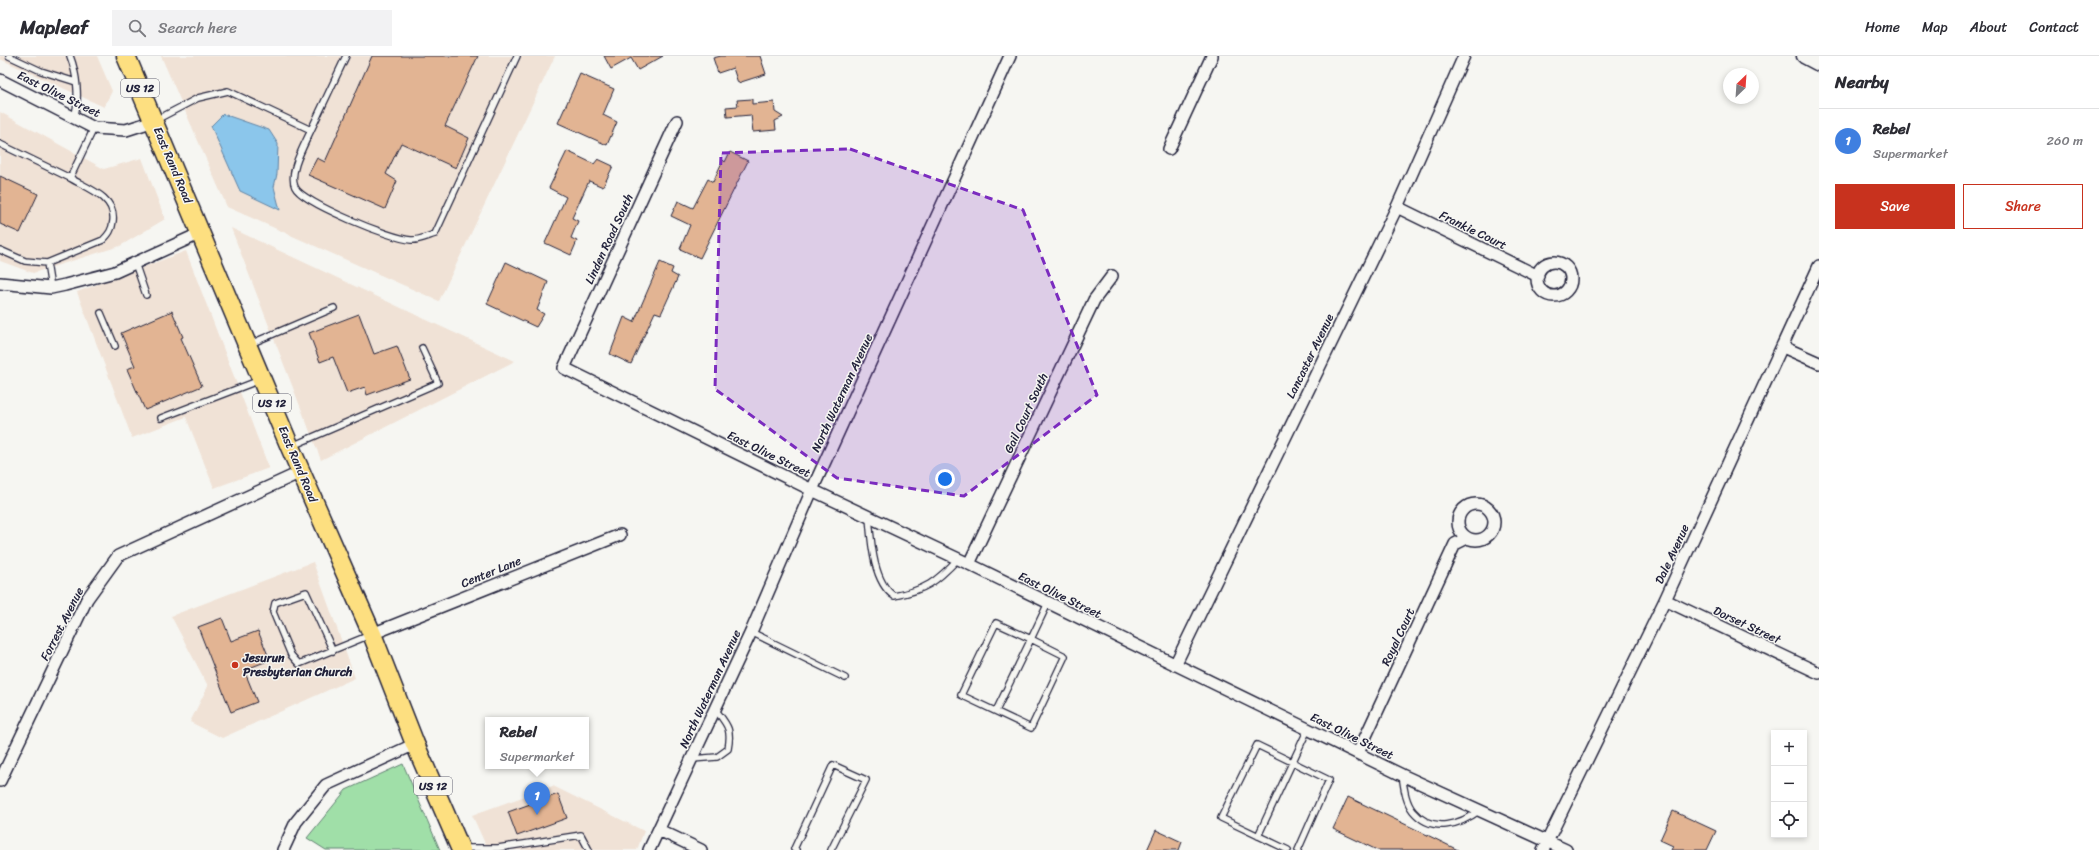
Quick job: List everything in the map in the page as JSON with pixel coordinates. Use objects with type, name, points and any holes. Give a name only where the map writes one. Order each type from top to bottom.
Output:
[{"type":"main road","name":"East Rand Road","points":[[126,56],[300,472],[372,634],[415,744],[460,849]]},
{"type":"street","name":"North Waterman Avenue","points":[[649,850],[751,632],[812,490],[1010,56]]},
{"type":"street","points":[[1169,149],[1212,56]]},
{"type":"street","name":"Lancaster Avenue","points":[[1175,666],[1397,207],[1464,56]]},
{"type":"street","points":[[1804,56],[1819,64]]},
{"type":"street","name":"East Olive Street","points":[[0,80],[94,128],[126,130],[154,121]]},
{"type":"street","name":"Linden Road South","points":[[564,368],[677,121]]},
{"type":"street","name":"Frankie Court","points":[[1397,207],[1538,276]]},
{"type":"street","points":[[0,283],[51,288],[116,272],[201,233]]},
{"type":"street","name":"Dale Avenue","points":[[1545,845],[1665,600],[1783,347],[1819,266]]},
{"type":"street","name":"Gail Court South","points":[[969,564],[1094,300],[1112,276]]},
{"type":"street","points":[[1783,347],[1819,363]]},
{"type":"street","name":"East Olive Street","points":[[564,368],[812,490],[969,564],[1175,666],[1402,775],[1480,810],[1545,845],[1566,850]]},
{"type":"street","name":"Forrest Avenue","points":[[0,781],[87,599],[118,556],[300,472]]},
{"type":"street","name":"Center Lane","points":[[372,634],[620,535]]},
{"type":"street","name":"Royal Court","points":[[1358,753],[1455,544],[1467,538]]},
{"type":"street","name":"Dorset Street","points":[[1665,600],[1819,673]]},
{"type":"street","points":[[283,850],[296,822],[326,785],[415,744]]},
{"type":"street","points":[[659,830],[700,850]]},
{"type":"lane","points":[[9,56],[41,71],[76,82]]},
{"type":"lane","points":[[70,56],[76,82],[77,109],[74,118]]},
{"type":"lane","points":[[346,56],[298,159],[293,178],[295,188],[308,200],[376,230],[411,240],[434,234],[517,56]]},
{"type":"lane","points":[[154,121],[198,98],[228,91],[311,130]]},
{"type":"lane","points":[[70,178],[94,128]]},
{"type":"lane","points":[[0,144],[70,178],[104,198],[114,213],[113,226],[110,234],[103,240],[47,263],[25,262],[0,250]]},
{"type":"lane","points":[[47,263],[51,288]]},
{"type":"lane","points":[[134,263],[146,295]]},
{"type":"lane","points":[[248,345],[334,308]]},
{"type":"lane","points":[[101,313],[115,346]]},
{"type":"lane","points":[[290,447],[438,383],[422,348]]},
{"type":"lane","points":[[161,418],[262,379]]},
{"type":"lane","points":[[869,517],[871,546],[879,574],[886,591],[894,596],[915,592],[938,580],[958,559]]},
{"type":"lane","points":[[333,651],[306,592],[274,603],[273,612],[291,655],[299,664],[333,651],[372,634]]},
{"type":"lane","points":[[996,711],[1048,603]]},
{"type":"lane","points":[[996,623],[1031,639],[1065,656],[1031,728],[961,695],[996,623]]},
{"type":"lane","points":[[751,632],[844,678]]},
{"type":"lane","points":[[692,759],[717,757],[728,749],[731,734],[715,709]]},
{"type":"lane","points":[[1258,836],[1308,729]]},
{"type":"lane","points":[[1288,850],[1222,818],[1257,744],[1329,780],[1298,850]]},
{"type":"lane","points":[[796,850],[794,849],[833,765],[866,780],[831,850]]},
{"type":"lane","points":[[1402,775],[1408,801],[1413,811],[1422,819],[1440,825],[1455,825],[1467,820],[1480,810]]},
{"type":"lane","points":[[460,849],[518,848],[581,835],[589,850]]},
{"type":"highlighted area","points":[[850,149],[1023,210],[1097,395],[964,496],[837,478],[715,389],[721,153]]},
{"type":"shaded area","points":[[0,56],[97,56],[112,91],[104,107],[0,59]]},
{"type":"shaded area","points":[[161,56],[555,56],[439,301],[227,207]]},
{"type":"shaded area","points":[[0,112],[104,169],[142,158],[165,219],[120,246],[33,273],[0,261]]},
{"type":"shaded area","points":[[231,228],[429,321],[515,361],[321,460]]},
{"type":"shaded area","points":[[186,251],[269,468],[214,488],[186,417],[132,438],[77,292]]},
{"type":"shaded area","points":[[313,562],[355,678],[222,738],[190,722],[208,686],[171,616]]},
{"type":"shaded area","points":[[553,786],[644,831],[637,850],[488,850],[472,815]]},
{"type":"green space","points":[[403,764],[440,850],[326,850],[307,838],[346,790]]},
{"type":"water","points":[[223,114],[269,130],[278,144],[277,174],[274,187],[280,210],[240,191],[211,126]]},
{"type":"building","points":[[372,56],[478,56],[445,126],[469,138],[456,168],[401,143],[386,174],[397,181],[385,209],[308,175],[317,158],[325,162]]},
{"type":"building","points":[[604,56],[663,56],[638,70],[631,58],[611,69]]},
{"type":"building","points":[[721,56],[760,56],[766,74],[738,83],[733,68],[718,73],[713,58]]},
{"type":"building","points":[[580,74],[614,89],[603,115],[617,122],[607,145],[558,123]]},
{"type":"building","points":[[752,99],[752,104],[774,102],[775,112],[783,117],[775,121],[776,130],[753,132],[751,115],[727,117],[726,107],[738,106],[737,100]]},
{"type":"building","points":[[567,151],[594,164],[598,159],[613,166],[603,187],[589,181],[572,218],[578,221],[571,238],[577,241],[571,255],[545,243],[566,197],[549,188]]},
{"type":"building","points":[[730,152],[748,161],[700,258],[680,249],[690,225],[671,216],[678,201],[693,208],[708,179],[713,182],[723,160],[725,162]]},
{"type":"building","points":[[0,176],[38,194],[20,233],[0,224]]},
{"type":"building","points":[[506,262],[548,282],[537,310],[544,314],[536,327],[487,304]]},
{"type":"building","points":[[660,262],[673,268],[671,273],[678,277],[661,314],[655,312],[631,364],[610,354],[624,317],[634,322]]},
{"type":"building","points":[[172,311],[183,337],[181,338],[202,386],[145,410],[127,369],[135,366],[121,333]]},
{"type":"building","points":[[359,314],[374,354],[397,346],[410,379],[367,395],[365,387],[347,393],[333,357],[320,362],[309,333]]},
{"type":"building","name":"Jesurun Presbyterian Church","points":[[222,618],[231,641],[258,631],[270,660],[244,670],[257,702],[231,712],[198,627]]},
{"type":"building","points":[[558,794],[567,818],[517,836],[508,812]]},
{"type":"building","points":[[1348,797],[1458,850],[1377,850],[1333,829]]},
{"type":"building","points":[[1673,811],[1716,831],[1707,850],[1671,850],[1673,846],[1660,840]]},
{"type":"building","points":[[1156,830],[1182,842],[1179,850],[1147,850]]},
{"type":"place","name":"Jesurun Presbyterian Church","points":[[235,665]]},
{"type":"place","name":"Rebel","points":[[537,815]]}]
